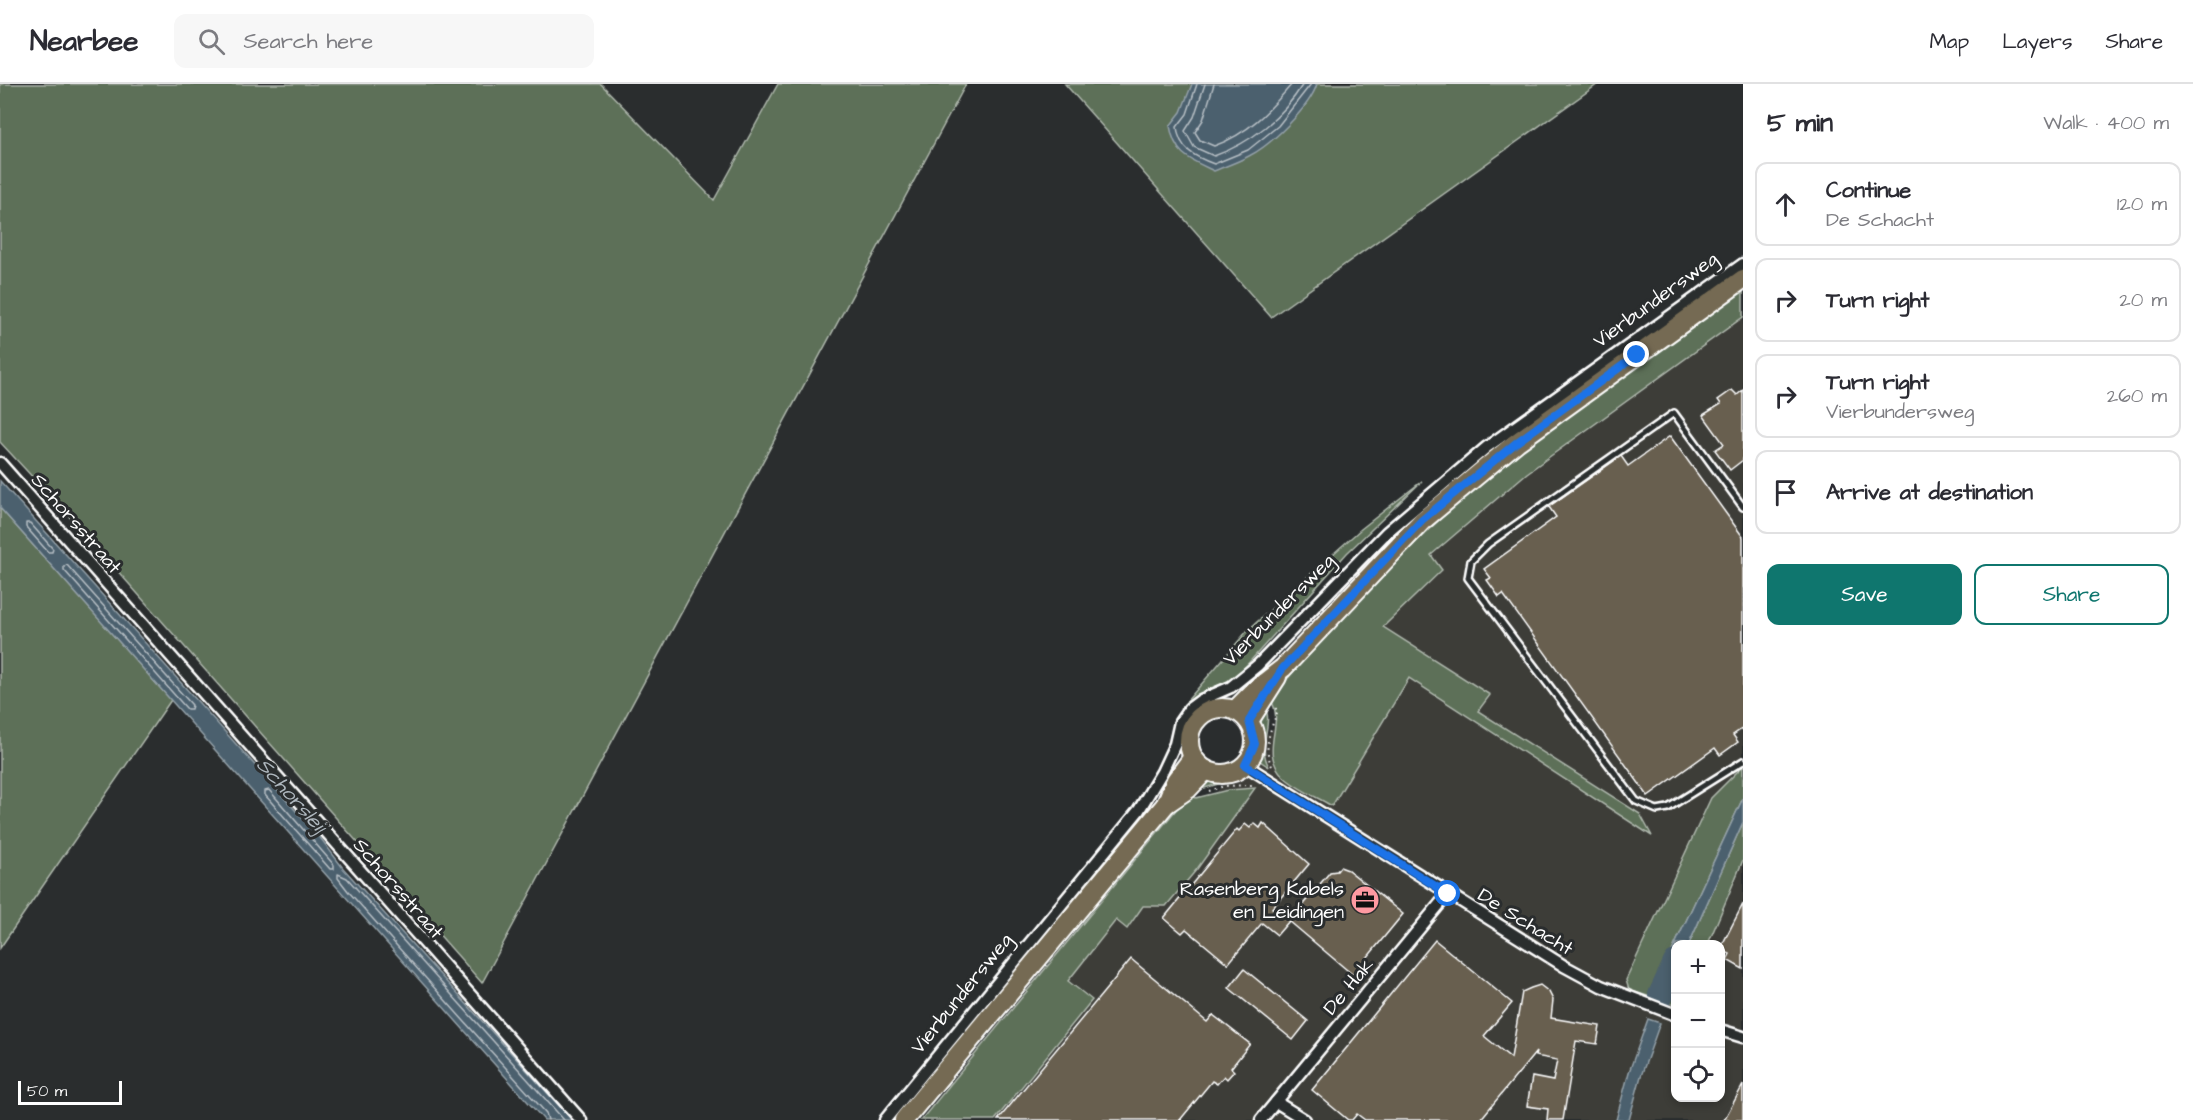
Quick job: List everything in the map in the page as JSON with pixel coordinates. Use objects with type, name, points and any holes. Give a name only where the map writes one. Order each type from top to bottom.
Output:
[{"type":"main road","name":"Vierbundersweg","points":[[1242,716],[1283,668],[1422,520],[1633,350],[1741,285]]},
{"type":"main road","points":[[1212,709],[1242,716],[1255,744],[1245,765],[1227,774],[1206,770],[1193,757],[1189,746],[1189,734],[1202,714],[1212,709]]},
{"type":"main road","name":"Vierbundersweg","points":[[1166,804],[1176,780],[1193,757]]},
{"type":"main road","name":"Vierbundersweg","points":[[904,1120],[986,1009],[1166,804],[1188,789],[1206,770]]},
{"type":"street","name":"Vierbundersweg","points":[[885,1120],[986,1009],[1139,810],[1162,772],[1175,744],[1180,722],[1189,709],[1201,700],[1231,687],[1258,665],[1387,532],[1479,453],[1633,350],[1743,264]]},
{"type":"street","name":"Schorsstraat","points":[[0,463],[581,1120]]},
{"type":"street","name":"De Schacht","points":[[1245,765],[1564,966],[1600,986],[1671,1013]]},
{"type":"street","name":"De Hak","points":[[1262,1120],[1448,894]]},
{"type":"street","points":[[1725,1032],[1743,1037]]},
{"type":"street","points":[[1276,1102],[1305,1120]]},
{"type":"lane","points":[[1743,507],[1674,413],[1488,544],[1472,561],[1468,578],[1636,801],[1657,810],[1668,808],[1743,761]]},
{"type":"shaded area","points":[[1743,312],[1743,1120],[931,1120],[1270,731],[1363,634],[1429,553],[1522,471]]},
{"type":"green space","points":[[0,84],[601,84],[714,200],[778,84],[966,84],[482,983],[76,524],[0,442]]},
{"type":"green space","points":[[1065,84],[1598,84],[1271,317]]},
{"type":"green space","points":[[1743,288],[1743,317],[1527,473],[1431,555],[1442,570],[1383,627],[1490,695],[1478,711],[1640,814],[1652,836],[1409,678],[1332,806],[1284,777],[1276,767],[1273,757],[1276,718],[1270,699],[1332,629],[1432,526],[1503,463],[1564,415]]},
{"type":"green space","points":[[1422,481],[1347,553],[1236,677],[1193,699],[1180,709],[1248,630],[1361,529]]},
{"type":"green space","points":[[0,508],[171,700],[0,948]]},
{"type":"green space","points":[[1264,705],[1268,719],[1264,750],[1269,767],[1260,761],[1252,724]]},
{"type":"green space","points":[[1743,766],[1743,798],[1677,940],[1671,940],[1671,953],[1655,988],[1668,991],[1671,984],[1671,1004],[1629,990],[1626,980],[1711,798]]},
{"type":"green space","points":[[1234,775],[1228,781],[1198,790],[1208,780]]},
{"type":"green space","points":[[1255,788],[1197,869],[1166,906],[1143,906],[1127,929],[1116,920],[1068,981],[1092,1000],[995,1120],[921,1120],[1189,794],[1196,798],[1228,790]]},
{"type":"green space","points":[[1743,822],[1743,860],[1710,940],[1691,940]]},
{"type":"water","points":[[1192,84],[1317,84],[1298,114],[1268,143],[1245,158],[1214,171],[1184,155],[1172,136],[1170,126],[1181,112]]},
{"type":"water","points":[[0,481],[322,840],[343,868],[572,1120],[544,1120],[0,508]]},
{"type":"water","points":[[1743,798],[1743,822],[1691,940],[1677,940]]},
{"type":"water","points":[[1671,953],[1671,984],[1668,992],[1655,988]]},
{"type":"water","points":[[1648,1019],[1660,1023],[1641,1076],[1629,1120],[1616,1120],[1629,1072]]},
{"type":"building","points":[[1732,390],[1737,395],[1743,390],[1743,460],[1730,470],[1715,450],[1724,444],[1703,415],[1721,404],[1718,400]]},
{"type":"building","points":[[1670,436],[1743,537],[1743,728],[1733,735],[1738,742],[1720,755],[1715,748],[1648,796],[1503,594],[1499,597],[1487,580],[1491,578],[1484,569],[1556,517],[1549,507],[1551,505],[1621,456],[1628,466]]},
{"type":"building","points":[[1254,823],[1260,828],[1263,823],[1309,864],[1272,908],[1289,921],[1277,935],[1262,923],[1228,964],[1186,929],[1182,933],[1164,918],[1237,829],[1239,831],[1245,824],[1250,828]]},
{"type":"building","points":[[1340,867],[1348,870],[1403,914],[1353,975],[1289,921],[1330,872],[1337,871]]},
{"type":"building","points":[[1743,904],[1743,969],[1727,960],[1730,954],[1725,952],[1725,940]]},
{"type":"building","points":[[1435,940],[1512,1003],[1484,1036],[1511,1058],[1522,992],[1531,988],[1540,985],[1549,992],[1553,1000],[1551,1018],[1600,1026],[1597,1044],[1576,1041],[1563,1120],[1547,1120],[1548,1109],[1527,1106],[1532,1077],[1553,1081],[1557,1060],[1535,1056],[1536,1052],[1480,1120],[1365,1120],[1357,1114],[1352,1120],[1348,1120],[1312,1090]]},
{"type":"building","points":[[1131,959],[1207,1022],[1213,1015],[1250,1044],[1231,1068],[1234,1071],[1227,1079],[1224,1076],[1217,1084],[1212,1081],[1180,1120],[998,1120]]},
{"type":"building","points":[[1244,969],[1308,1021],[1293,1040],[1229,988]]},
{"type":"building","points":[[1743,1085],[1743,1120],[1724,1120]]},
{"type":"waterway","points":[[1661,995],[1671,974]]},
{"type":"place","name":"Rasenberg Kabels en Leidingen","points":[[1365,900]]},
{"type":"route","points":[[1448,894],[1245,765],[1252,755],[1255,744],[1254,732],[1249,721],[1283,668],[1422,520],[1517,442],[1637,355]]},
{"type":"water label","name":"Schorsleij","points":[[292,795]]}]
